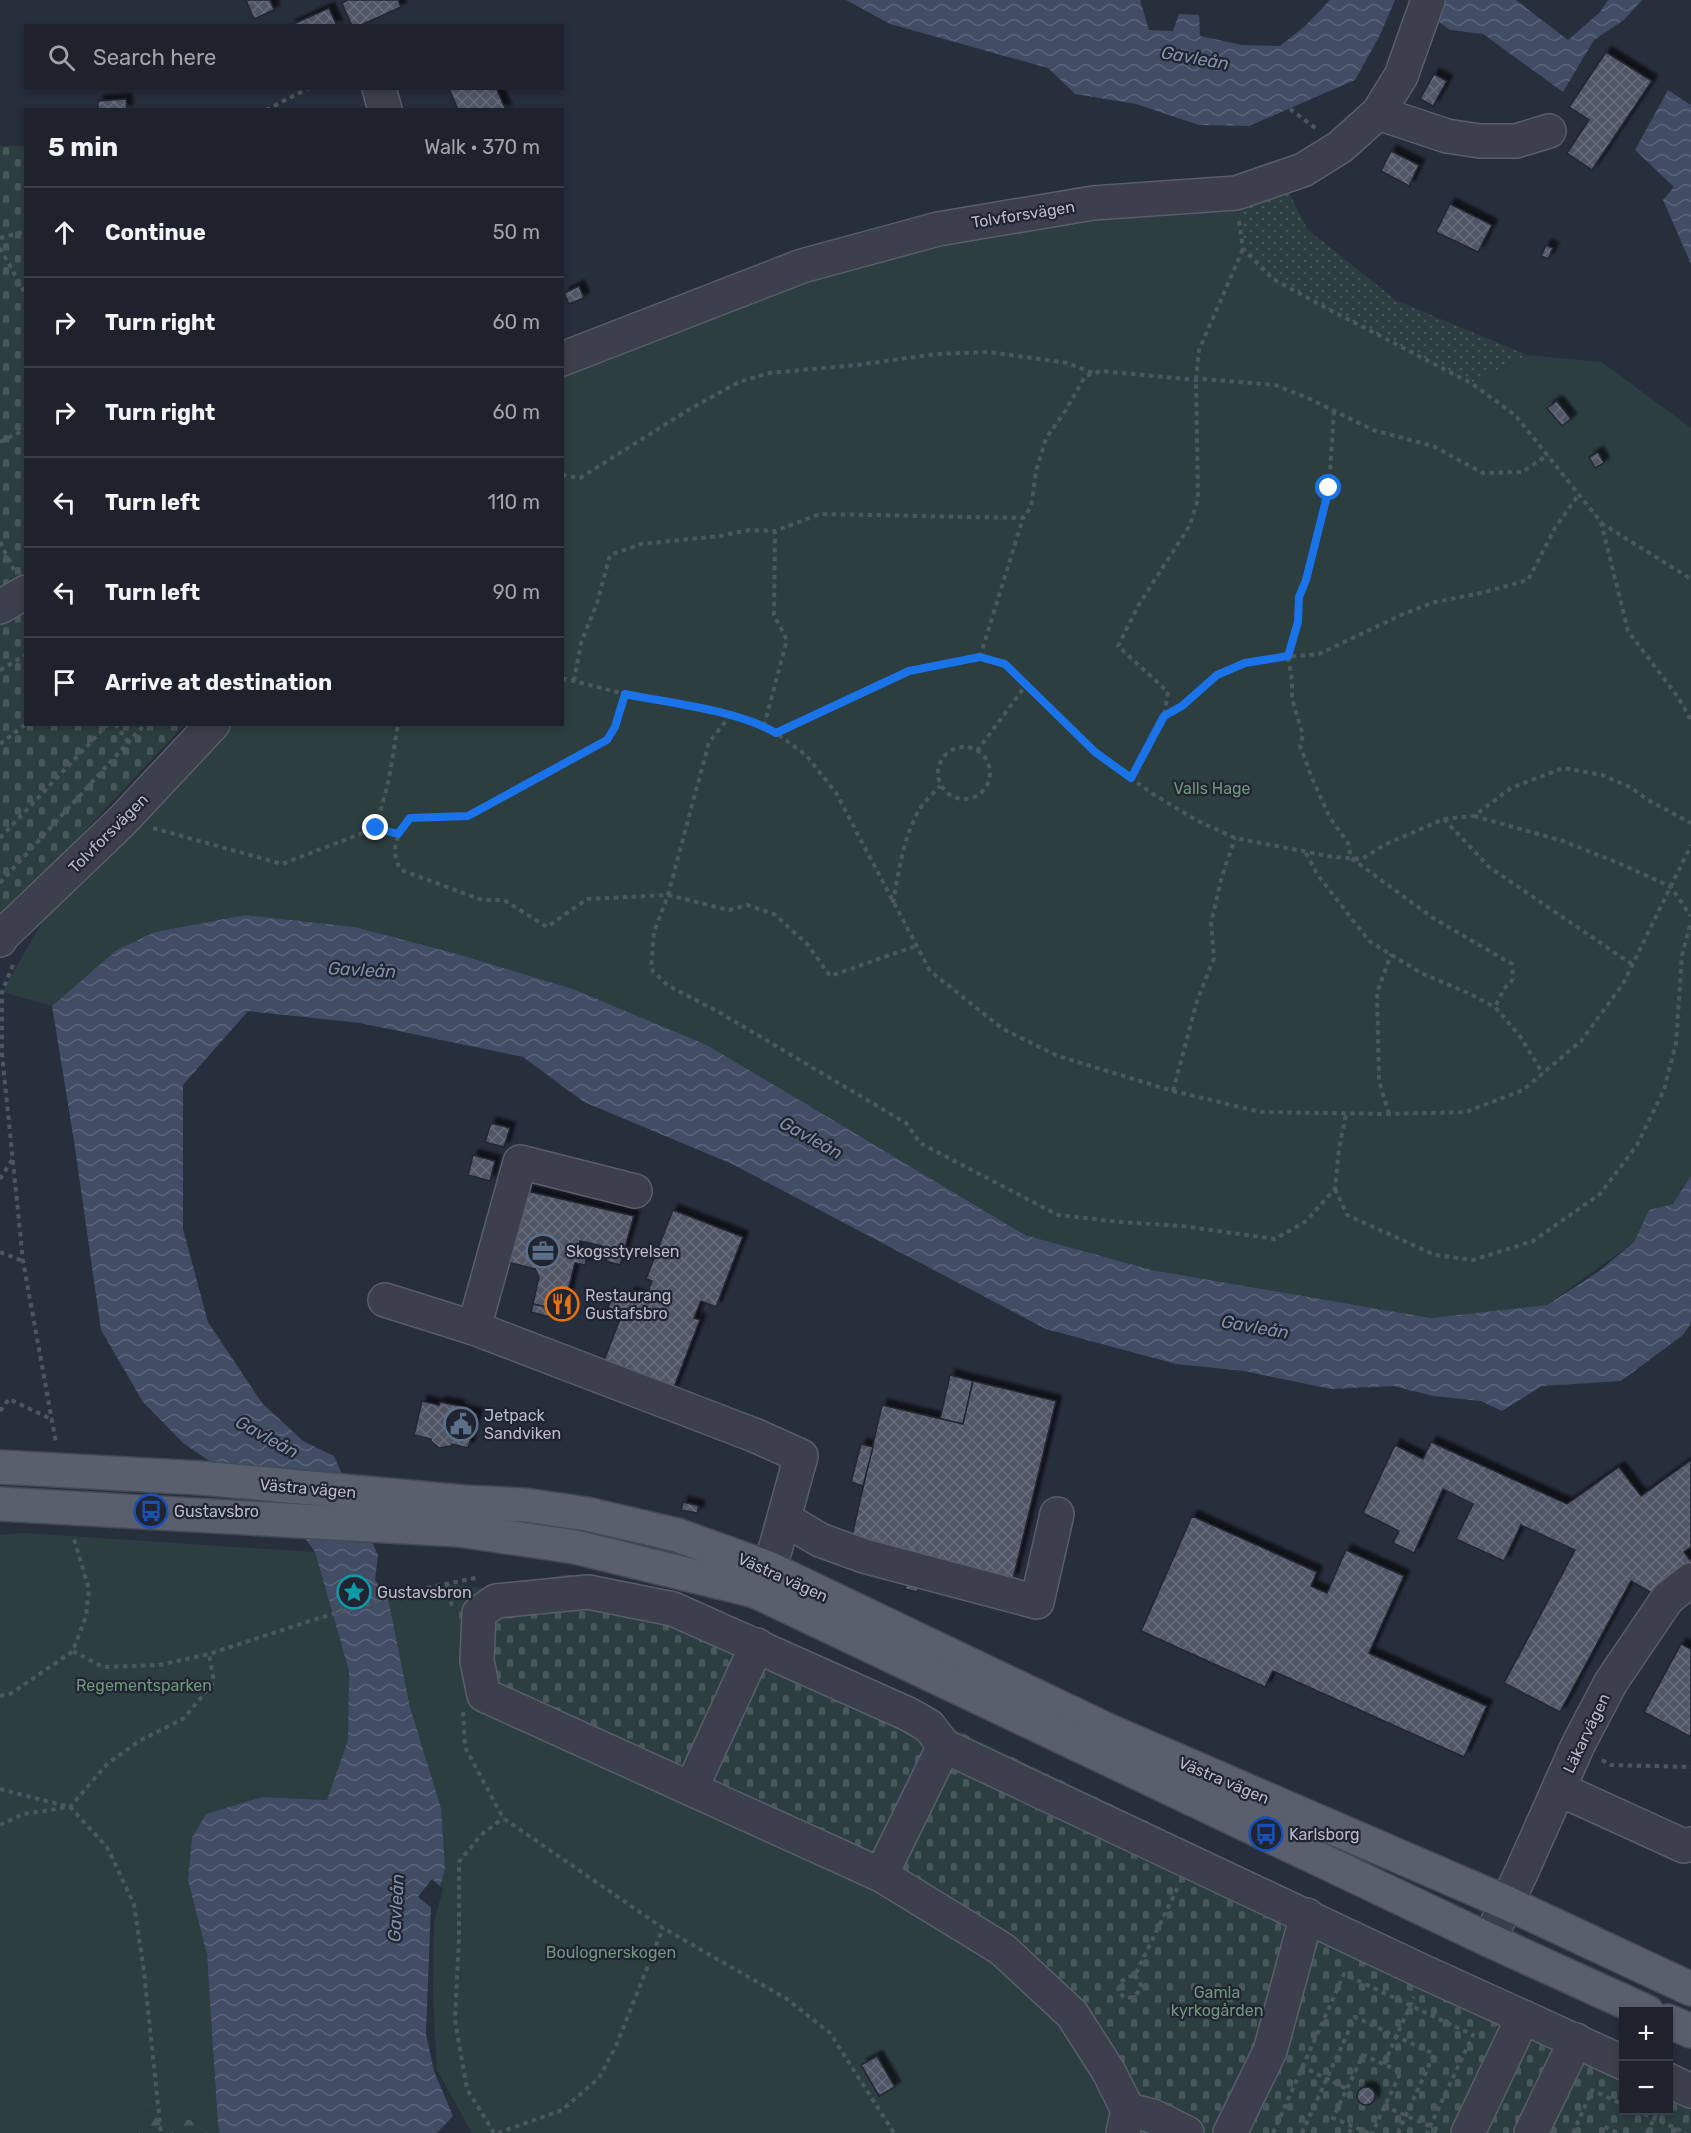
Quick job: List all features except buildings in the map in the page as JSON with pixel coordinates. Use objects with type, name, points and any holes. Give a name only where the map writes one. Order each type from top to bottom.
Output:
[{"type":"main road","name":"Västra vägen","points":[[0,1467],[201,1478],[462,1516],[575,1547],[760,1579],[1508,1903],[1691,1989]]},
{"type":"main road","name":"Västra vägen","points":[[0,1504],[206,1515],[462,1516]]},
{"type":"main road","name":"Västra vägen","points":[[760,1579],[1489,1940],[1636,2007]]},
{"type":"main road","points":[[1673,2023],[1691,2031]]},
{"type":"street","name":"Tolvforsvägen","points":[[564,358],[802,266],[938,229],[1093,203],[1236,193],[1303,170],[1340,147],[1378,113],[1401,76],[1425,10]]},
{"type":"street","points":[[380,90],[384,108]]},
{"type":"street","points":[[1378,113],[1448,136],[1480,141],[1516,141],[1550,131]]},
{"type":"street","points":[[0,607],[24,593]]},
{"type":"street","name":"Tolvforsvägen","points":[[0,940],[123,820],[211,726]]},
{"type":"street","points":[[474,1328],[520,1162],[634,1191]]},
{"type":"street","points":[[385,1300],[474,1328],[754,1435],[801,1456],[775,1550],[760,1579]]},
{"type":"street","points":[[785,1519],[820,1540],[864,1556],[1037,1602],[1057,1514]]},
{"type":"street","name":"Läkarvägen","points":[[1508,1903],[1578,1745],[1611,1682],[1668,1598],[1691,1580]]},
{"type":"street","points":[[1187,2133],[1153,2116],[1126,2122],[1109,2072],[1072,2014],[1002,1949],[881,1875],[484,1695],[477,1661],[479,1613],[496,1601],[588,1592],[673,1609],[908,1713],[929,1726],[944,1746],[1619,2061]]},
{"type":"street","points":[[691,1789],[757,1645]]},
{"type":"street","points":[[881,1875],[944,1746]]},
{"type":"street","points":[[1559,1790],[1684,1846],[1691,1844]]},
{"type":"street","points":[[1489,1940],[1508,1903]]},
{"type":"street","points":[[1230,2133],[1270,2051],[1307,1915]]},
{"type":"street","points":[[1468,2133],[1523,2017]]},
{"type":"street","points":[[1531,2133],[1576,2040]]},
{"type":"street","points":[[1673,2082],[1691,2091]]},
{"type":"path","points":[[270,108],[305,90]]},
{"type":"path","points":[[1131,778],[1164,716],[1168,692],[1118,646],[1138,606],[1190,525],[1198,499],[1196,380],[1199,350],[1243,249],[1236,193]]},
{"type":"path","points":[[0,238],[24,232]]},
{"type":"path","points":[[0,248],[24,290]]},
{"type":"path","points":[[1243,249],[1273,279],[1471,383],[1515,415],[1600,522],[1691,579]]},
{"type":"path","points":[[564,475],[580,478],[690,409],[739,382],[769,373],[856,365],[936,354],[989,352],[1068,363],[1093,373]]},
{"type":"path","points":[[980,657],[1023,518],[1031,507],[1036,471],[1046,438],[1066,410],[1085,376],[1101,370],[1196,380],[1275,385],[1373,430],[1433,446],[1483,473],[1522,472],[1548,455]]},
{"type":"path","points":[[1334,411],[1329,488],[1306,580],[1299,597],[1298,622],[1288,656],[1292,699],[1303,735],[1300,746],[1311,778],[1330,818],[1348,843],[1351,858],[1433,918],[1512,964],[1513,979],[1504,989],[1494,1007]]},
{"type":"path","points":[[0,442],[24,430]]},
{"type":"path","points":[[1164,716],[1182,706],[1217,675],[1245,663],[1319,654],[1403,614],[1436,602],[1481,594],[1528,580],[1555,528],[1579,494]]},
{"type":"path","points":[[574,681],[581,643],[597,603],[610,555],[641,544],[720,536],[749,530],[775,531],[820,514],[1023,518]]},
{"type":"path","points":[[1600,522],[1628,631],[1678,697],[1691,720]]},
{"type":"path","points":[[764,726],[787,640],[774,615],[775,531]]},
{"type":"path","points":[[0,670],[24,656]]},
{"type":"path","points":[[776,733],[909,671],[980,657],[1005,664],[1095,752],[1153,794],[1198,821],[1235,838],[1334,857],[1362,859],[1386,844],[1444,819],[1474,816],[1563,841],[1671,887],[1691,916]]},
{"type":"path","points":[[564,678],[625,694],[731,715],[764,726],[806,755],[836,793],[930,971],[1003,1029],[1058,1056],[1173,1091],[1261,1112],[1346,1114],[1466,1112],[1522,1090],[1581,1041],[1623,984],[1691,845]]},
{"type":"path","points":[[977,751],[1026,685]]},
{"type":"path","points":[[625,694],[615,727],[607,740],[468,816],[410,818],[398,834],[394,859],[400,870],[482,900],[504,900],[547,927],[587,899],[668,895],[729,910],[747,904],[774,914],[807,944],[830,976],[916,946]]},
{"type":"path","points":[[731,715],[709,741],[668,895],[654,932],[651,969],[667,985],[726,1016],[906,1123],[920,1143],[1058,1215],[1182,1226],[1275,1239],[1306,1221],[1335,1189]]},
{"type":"path","points":[[0,744],[24,726]]},
{"type":"path","points":[[0,838],[106,726]]},
{"type":"path","points":[[116,726],[129,743]]},
{"type":"path","points":[[0,883],[143,726]]},
{"type":"path","points":[[376,828],[389,779],[398,726]]},
{"type":"path","points":[[961,747],[977,751],[988,764],[990,772],[984,789],[970,799],[953,797],[940,786],[938,769],[945,754],[961,747]]},
{"type":"path","points":[[1474,816],[1511,788],[1563,768],[1602,775],[1630,787],[1648,800],[1691,823]]},
{"type":"path","points":[[893,904],[901,860],[911,827],[922,806],[940,786]]},
{"type":"path","points":[[1444,819],[1489,867],[1633,965]]},
{"type":"path","points":[[123,820],[282,864],[376,828],[398,834]]},
{"type":"path","points":[[1173,1091],[1197,1001],[1214,958],[1211,923],[1222,876],[1235,838]]},
{"type":"path","points":[[1306,852],[1317,874],[1369,941],[1421,973],[1494,1007],[1520,1036],[1543,1074]]},
{"type":"path","points":[[1346,1114],[1339,1149],[1335,1189],[1347,1215],[1436,1255],[1473,1260],[1533,1241],[1600,1194],[1637,1145],[1664,1090],[1676,1043],[1682,955],[1691,922]]},
{"type":"path","points":[[1389,1114],[1378,1081],[1377,993],[1391,954]]},
{"type":"path","points":[[2,1054],[23,1261],[56,1444]]},
{"type":"path","points":[[0,1179],[12,1160]]},
{"type":"path","points":[[0,1252],[23,1261]]},
{"type":"path","points":[[0,1411],[9,1399],[52,1419]]},
{"type":"path","points":[[0,1696],[12,1693],[73,1651],[86,1616],[89,1589],[72,1532]]},
{"type":"path","points":[[73,1651],[103,1667],[159,1665],[209,1654],[290,1627],[417,1590],[447,1584],[454,1614]]},
{"type":"path","points":[[0,1825],[23,1814],[70,1807],[107,1764],[138,1741],[183,1719],[214,1682],[209,1654]]},
{"type":"path","points":[[462,1704],[465,1748],[503,1818],[663,1928],[787,1999],[830,2033],[894,2133]]},
{"type":"path","points":[[1578,1745],[1611,1765],[1691,1767]]},
{"type":"path","points":[[0,1790],[70,1807],[107,1847],[134,1904],[144,1972],[161,2133]]},
{"type":"path","points":[[503,1818],[481,1836],[459,1862],[459,1938],[454,2020],[467,2089],[496,2133],[562,2110],[599,2078],[616,2046],[663,1928]]},
{"type":"path","points":[[1135,1976],[1190,1862]]},
{"type":"path","points":[[1384,2064],[1424,1972]]},
{"type":"path","points":[[1274,2133],[1344,1974],[1473,2035],[1427,2133]]},
{"type":"path","points":[[1135,1976],[1141,1985],[1139,1993],[1133,1998],[1124,1998],[1118,1991],[1119,1984],[1126,1977],[1135,1976]]},
{"type":"path","points":[[1302,2133],[1355,2017],[1434,2054],[1398,2133]]},
{"type":"path","points":[[1270,2051],[1347,2089]]},
{"type":"path","points":[[1363,2055],[1384,2064],[1401,2072],[1371,2133],[1333,2118],[1363,2055]]},
{"type":"path","points":[[1573,2133],[1592,2090],[1619,2103]]},
{"type":"path","points":[[1384,2106],[1445,2133]]},
{"type":"path","points":[[1645,2115],[1686,2133]]},
{"type":"path","points":[[1647,2133],[1655,2115]]},
{"type":"path","points":[[1349,2133],[1353,2126]]},
{"type":"path","points":[[1600,2133],[1603,2126],[1618,2133]]},
{"type":"green space","points":[[0,146],[24,146],[24,726],[183,726],[0,921]]},
{"type":"green space","points":[[1285,185],[1308,230],[1397,301],[1527,355],[1471,383],[1273,279],[1243,249],[1236,193]]},
{"type":"green space","name":"Valls Hage","points":[[1236,193],[1243,249],[1273,279],[1471,383],[1527,355],[1602,362],[1691,428],[1691,1176],[1673,1204],[1649,1210],[1634,1242],[1547,1305],[1431,1318],[1152,1270],[1025,1235],[707,1045],[573,989],[461,955],[355,927],[245,915],[155,932],[52,1006],[2,992],[74,866],[212,726],[564,726],[564,359],[802,266]]},
{"type":"green space","name":"Regementsparken","points":[[25,1533],[315,1552],[349,1671],[348,1740],[327,1800],[262,1797],[207,1814],[188,1880],[207,1955],[218,2126],[145,2110],[136,2133],[0,2133],[0,1535]]},
{"type":"green space","name":"Gamla kyrkogården","points":[[566,1574],[676,1599],[761,1637],[1619,2046],[1619,2115],[1673,2115],[1673,2071],[1691,2080],[1691,2133],[1132,2133],[484,1695],[447,1584],[501,1590]]},
{"type":"green space","name":"Boulognerskogen","points":[[447,1584],[484,1695],[915,1896],[1069,2017],[1132,2133],[469,2133],[434,2071],[431,1922],[441,1808],[410,1707],[388,1598]]},
{"type":"green space","points":[[145,2110],[218,2126],[220,2133],[136,2133]]},
{"type":"water","name":"Gavleån","points":[[846,0],[1140,0],[1149,30],[1173,31],[1179,14],[1199,15],[1200,36],[1242,45],[1280,46],[1305,26],[1330,0],[1395,0],[1380,35],[1355,80],[1249,126],[1199,125],[1136,104],[1075,94],[1048,68],[890,24]]},
{"type":"water","points":[[1409,0],[1516,0],[1568,40],[1600,12],[1608,0],[1642,0],[1624,20],[1594,40],[1563,92],[1483,34],[1450,30]]},
{"type":"water","points":[[1668,90],[1691,105],[1691,264],[1663,200],[1674,187],[1635,150]]},
{"type":"water","name":"Gavleån","points":[[245,915],[355,927],[461,955],[573,989],[707,1045],[1025,1235],[1152,1270],[1431,1318],[1547,1305],[1598,1272],[1634,1242],[1649,1210],[1673,1204],[1691,1176],[1691,1323],[1683,1335],[1621,1381],[1542,1386],[1502,1411],[1481,1401],[1433,1396],[1394,1386],[1331,1389],[1244,1371],[1176,1364],[1046,1329],[732,1164],[584,1102],[523,1057],[360,1023],[248,1011],[183,1085],[183,1229],[208,1322],[262,1403],[303,1441],[334,1456],[378,1555],[375,1580],[388,1598],[410,1707],[441,1808],[445,1868],[431,1922],[434,2071],[469,2133],[220,2133],[207,1955],[188,1880],[192,1838],[206,1814],[262,1797],[327,1800],[348,1740],[349,1671],[315,1552],[287,1514],[183,1443],[143,1402],[101,1330],[52,1006],[117,950],[155,932]]},
{"type":"pier","points":[[432,1879],[443,1889],[434,1922],[433,1994],[437,2070],[472,2133],[437,2133],[453,2116],[434,2071],[426,2034],[431,1907],[418,1897]]},
{"type":"place","name":"Skogsstyrelsen","points":[[543,1251]]},
{"type":"place","name":"Restaurang Gustafsbro","points":[[562,1304]]},
{"type":"place","name":"Jetpack Sandviken","points":[[461,1424]]},
{"type":"place","name":"Gustavsbro","points":[[151,1511]]},
{"type":"place","name":"Gustavsbron","points":[[354,1592]]},
{"type":"place","name":"Karlsborg","points":[[1266,1834]]},
{"type":"route","points":[[376,828],[398,834],[410,818],[468,816],[607,740],[615,727],[625,694],[731,715],[764,726],[776,733],[909,671],[980,657],[1005,664],[1095,752],[1131,778],[1164,716],[1182,706],[1217,675],[1245,663],[1288,656],[1298,622],[1299,597],[1306,580],[1329,488]]}]
